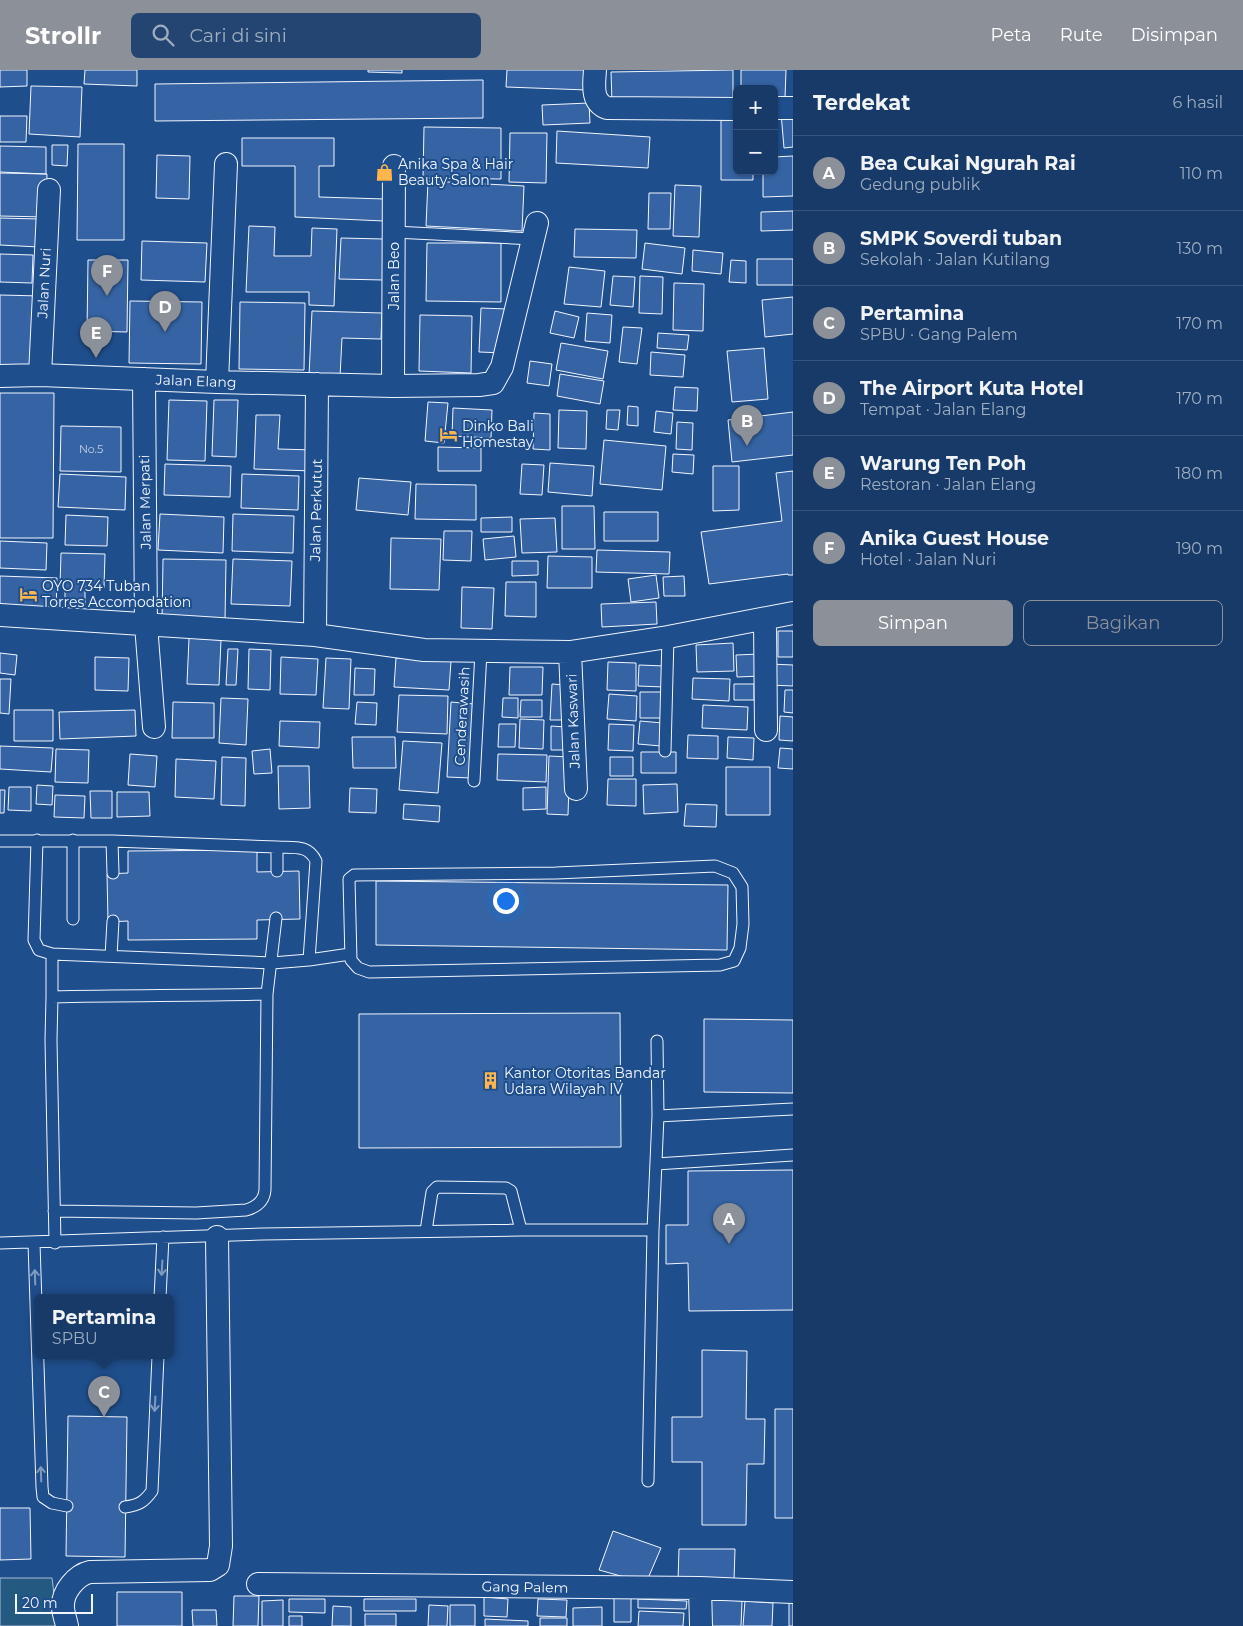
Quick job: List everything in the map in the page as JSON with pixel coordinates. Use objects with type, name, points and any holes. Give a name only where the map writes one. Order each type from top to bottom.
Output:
[{"type":"street","points":[[595,70],[596,99],[600,106],[607,108],[733,109]]},
{"type":"street","points":[[778,108],[793,108]]},
{"type":"street","points":[[217,382],[226,164]]},
{"type":"street","name":"Jalan Beo","points":[[393,386],[394,166]]},
{"type":"street","name":"Jalan Nuri","points":[[40,375],[49,190]]},
{"type":"street","name":"Jalan Elang","points":[[0,376],[40,375],[393,386],[479,385],[493,383],[502,367],[535,231]]},
{"type":"street","name":"Jalan Merpati","points":[[144,379],[146,625],[154,727]]},
{"type":"street","name":"Jalan Perkutut","points":[[315,635],[317,384]]},
{"type":"street","points":[[0,615],[315,635],[424,650],[570,652],[793,613]]},
{"type":"street","points":[[764,619],[766,730]]},
{"type":"street","name":"Jalan Kaswari","points":[[570,652],[576,789]]},
{"type":"street","points":[[67,1626],[63,1606],[65,1595],[77,1578],[84,1573],[210,1570],[218,1565],[221,1546],[217,1237]]},
{"type":"street","name":"Gang Palem","points":[[258,1584],[700,1588],[793,1592]]},
{"type":"street","points":[[700,1588],[701,1626]]},
{"type":"lane","points":[[394,232],[535,231]]},
{"type":"lane","points":[[665,751],[668,636]]},
{"type":"lane","name":"Cenderawasih","points":[[474,781],[481,652]]},
{"type":"lane","points":[[37,840],[34,940],[39,950],[52,954],[272,963],[350,954]]},
{"type":"lane","points":[[73,840],[73,919]]},
{"type":"lane","points":[[0,841],[73,840],[305,848],[312,853],[316,861],[309,960]]},
{"type":"lane","points":[[112,841],[113,873]]},
{"type":"lane","points":[[277,847],[277,871]]},
{"type":"lane","points":[[714,866],[734,873],[742,887],[743,924],[740,948],[734,961],[720,964],[369,972],[358,968],[351,960],[350,954],[350,879],[354,874],[556,873],[714,866]]},
{"type":"lane","points":[[54,1211],[196,1213],[246,1210],[258,1205],[265,1190],[267,994],[276,918]]},
{"type":"lane","points":[[111,956],[113,921]]},
{"type":"lane","points":[[52,954],[51,1040],[55,1242]]},
{"type":"lane","points":[[52,997],[267,994]]},
{"type":"lane","points":[[648,1481],[653,1230],[658,1116],[657,1041]]},
{"type":"lane","points":[[658,1116],[793,1109]]},
{"type":"lane","points":[[656,1164],[793,1154]]},
{"type":"lane","points":[[426,1231],[432,1192],[437,1187],[506,1188],[511,1191],[521,1230]]},
{"type":"lane","points":[[0,1244],[263,1234],[653,1230]]},
{"type":"lane","points":[[160,1294],[163,1237]]},
{"type":"lane","points":[[34,1243],[36,1294]]},
{"type":"lane","points":[[38,1359],[43,1497],[52,1503],[67,1506]]},
{"type":"lane","points":[[126,1507],[145,1501],[152,1491],[158,1359]]},
{"type":"shaded area","points":[[0,1578],[52,1578],[58,1626],[0,1626]]},
{"type":"building","points":[[0,70],[27,70],[27,86],[0,87]]},
{"type":"building","points":[[85,70],[137,70],[137,86],[84,84]]},
{"type":"building","points":[[368,70],[402,70],[402,73],[368,72]]},
{"type":"building","points":[[507,70],[588,70],[587,90],[506,87]]},
{"type":"building","points":[[733,70],[733,100],[612,102],[611,72]]},
{"type":"building","points":[[741,70],[786,70],[785,98],[778,98],[778,85],[741,85]]},
{"type":"building","points":[[483,80],[483,118],[155,121],[155,84]]},
{"type":"building","points":[[31,86],[82,87],[80,137],[29,134]]},
{"type":"building","points":[[589,103],[590,123],[543,125],[542,105]]},
{"type":"building","points":[[793,112],[793,147],[784,148],[781,113]]},
{"type":"building","points":[[0,116],[27,116],[26,142],[0,142]]},
{"type":"building","points":[[721,120],[733,120],[733,175],[753,175],[753,180],[721,180]]},
{"type":"building","points":[[424,127],[501,128],[501,179],[423,178]]},
{"type":"building","points":[[557,131],[650,137],[648,168],[556,163]]},
{"type":"building","points":[[510,133],[547,133],[546,183],[509,182]]},
{"type":"building","points":[[242,138],[334,138],[334,166],[319,166],[319,197],[385,199],[384,221],[295,217],[295,166],[242,166]]},
{"type":"building","points":[[78,144],[124,144],[124,240],[77,240]]},
{"type":"building","points":[[52,145],[68,145],[67,166],[52,165]]},
{"type":"building","points":[[0,146],[46,147],[46,174],[0,172]]},
{"type":"building","points":[[157,155],[190,156],[189,199],[156,198]]},
{"type":"building","points":[[793,156],[793,196],[763,197],[763,175],[778,175],[778,157]]},
{"type":"building","points":[[0,173],[47,174],[46,217],[0,216]]},
{"type":"building","points":[[428,181],[524,186],[522,231],[426,226]]},
{"type":"building","points":[[675,185],[701,186],[699,237],[673,236]]},
{"type":"building","points":[[649,193],[671,193],[670,229],[648,229]]},
{"type":"building","points":[[793,211],[793,230],[761,231],[761,212]]},
{"type":"building","points":[[0,218],[40,219],[39,247],[0,245]]},
{"type":"building","points":[[249,226],[275,227],[274,256],[311,256],[312,228],[337,229],[334,306],[309,305],[309,292],[246,292]]},
{"type":"building","points":[[575,229],[637,230],[636,258],[574,257]]},
{"type":"building","points":[[341,238],[384,239],[383,280],[339,279]]},
{"type":"building","points":[[142,241],[207,243],[205,282],[141,280]]},
{"type":"building","points":[[427,243],[501,243],[501,302],[426,301]]},
{"type":"building","points":[[645,243],[685,248],[682,274],[642,269]]},
{"type":"building","points":[[693,250],[723,253],[721,274],[692,271]]},
{"type":"building","points":[[0,254],[33,255],[32,283],[0,282]]},
{"type":"building","points":[[757,259],[793,259],[793,285],[757,285]]},
{"type":"building","points":[[88,260],[128,260],[127,332],[87,331]]},
{"type":"building","points":[[731,260],[746,261],[746,283],[729,282]]},
{"type":"building","points":[[569,267],[605,271],[601,307],[564,304]]},
{"type":"building","points":[[613,276],[635,277],[633,307],[610,305]]},
{"type":"building","points":[[640,276],[663,277],[662,314],[639,313]]},
{"type":"building","points":[[674,283],[704,284],[703,331],[673,330]]},
{"type":"building","points":[[0,295],[41,296],[39,368],[0,368]]},
{"type":"building","points":[[793,297],[793,334],[765,337],[762,300]]},
{"type":"building","points":[[130,301],[202,302],[201,364],[129,363]]},
{"type":"building","points":[[240,302],[305,303],[304,370],[239,369]]},
{"type":"building","points":[[481,308],[507,309],[505,353],[479,352]]},
{"type":"building","points":[[312,311],[382,313],[381,339],[342,338],[340,377],[309,376]]},
{"type":"building","points":[[555,311],[579,317],[574,338],[550,333]]},
{"type":"building","points":[[587,313],[612,315],[610,343],[585,341]]},
{"type":"building","points":[[420,315],[472,316],[471,373],[419,371]]},
{"type":"building","points":[[623,327],[642,328],[637,364],[619,362]]},
{"type":"building","points":[[658,333],[689,335],[687,350],[657,348]]},
{"type":"building","points":[[561,343],[608,351],[603,379],[556,370]]},
{"type":"building","points":[[764,348],[768,399],[732,402],[727,351]]},
{"type":"building","points":[[651,352],[685,355],[683,377],[650,375]]},
{"type":"building","points":[[530,361],[552,364],[549,386],[527,383]]},
{"type":"building","points":[[560,374],[604,381],[600,404],[557,396]]},
{"type":"building","points":[[675,387],[698,388],[697,411],[673,410]]},
{"type":"building","points":[[0,393],[54,393],[53,538],[0,538]]},
{"type":"building","points":[[169,400],[207,401],[205,461],[167,460]]},
{"type":"building","points":[[214,400],[238,400],[236,457],[212,456]]},
{"type":"building","points":[[428,402],[448,403],[444,443],[425,441]]},
{"type":"building","points":[[628,406],[638,407],[638,426],[627,425]]},
{"type":"building","points":[[453,408],[492,410],[491,438],[452,436]]},
{"type":"building","points":[[559,410],[587,411],[586,449],[558,448]]},
{"type":"building","points":[[607,410],[620,410],[618,430],[606,429]]},
{"type":"building","points":[[656,411],[673,413],[671,434],[654,432]]},
{"type":"building","points":[[793,412],[793,455],[732,462],[728,420]]},
{"type":"building","points":[[534,413],[550,414],[550,450],[533,449]]},
{"type":"building","points":[[256,415],[280,415],[278,449],[314,450],[313,471],[254,469]]},
{"type":"building","points":[[677,422],[693,423],[692,450],[676,449]]},
{"type":"building","points":[[61,426],[121,427],[121,472],[60,471]]},
{"type":"building","points":[[604,440],[666,446],[662,490],[600,484]]},
{"type":"building","points":[[438,447],[481,448],[481,471],[438,471]]},
{"type":"building","points":[[673,454],[694,455],[693,474],[672,472]]},
{"type":"building","points":[[550,463],[594,466],[592,496],[548,492]]},
{"type":"building","points":[[165,464],[231,466],[230,497],[164,495]]},
{"type":"building","points":[[522,464],[544,465],[542,495],[520,494]]},
{"type":"building","points":[[713,466],[739,466],[739,510],[713,511]]},
{"type":"building","points":[[793,471],[793,575],[788,574],[709,584],[701,532],[782,521],[776,473]]},
{"type":"building","points":[[60,474],[126,477],[125,510],[58,507]]},
{"type":"building","points":[[242,474],[299,476],[298,510],[241,508]]},
{"type":"building","points":[[359,478],[411,482],[408,515],[356,510]]},
{"type":"building","points":[[416,484],[476,485],[476,520],[415,519]]},
{"type":"building","points":[[562,506],[594,506],[595,549],[562,549]]},
{"type":"building","points":[[604,512],[658,512],[658,541],[604,541]]},
{"type":"building","points":[[160,514],[224,517],[223,553],[158,550]]},
{"type":"building","points":[[233,514],[294,516],[293,553],[232,551]]},
{"type":"building","points":[[66,515],[108,517],[107,546],[65,545]]},
{"type":"building","points":[[512,517],[512,532],[481,532],[481,518]]},
{"type":"building","points":[[555,518],[557,552],[522,553],[520,519]]},
{"type":"building","points":[[444,531],[472,531],[471,561],[443,560]]},
{"type":"building","points":[[514,536],[516,557],[485,560],[483,539]]},
{"type":"building","points":[[391,538],[441,539],[439,590],[390,589]]},
{"type":"building","points":[[0,541],[47,543],[46,570],[0,568]]},
{"type":"building","points":[[597,550],[670,552],[669,574],[596,572]]},
{"type":"building","points":[[61,553],[105,554],[104,588],[85,587],[85,605],[65,605],[65,587],[60,586]]},
{"type":"building","points":[[548,556],[592,557],[592,588],[547,588]]},
{"type":"building","points":[[163,559],[226,560],[225,621],[162,620]]},
{"type":"building","points":[[233,559],[292,561],[290,606],[231,604]]},
{"type":"building","points":[[512,561],[538,561],[538,575],[512,576]]},
{"type":"building","points":[[656,575],[659,598],[631,602],[628,579]]},
{"type":"building","name":"OYO 734 Tuban Torres Accomodation","points":[[0,576],[57,578],[56,612],[0,610]]},
{"type":"building","points":[[684,576],[685,596],[664,596],[663,577]]},
{"type":"building","points":[[506,582],[536,582],[536,617],[505,616]]},
{"type":"building","points":[[462,587],[494,588],[492,629],[461,628]]},
{"type":"building","points":[[656,602],[657,624],[602,627],[601,604]]},
{"type":"building","points":[[778,631],[793,631],[793,657],[778,657]]},
{"type":"building","points":[[189,638],[221,640],[219,685],[187,684]]},
{"type":"building","points":[[733,643],[734,671],[697,672],[696,645]]},
{"type":"building","points":[[228,649],[238,649],[236,685],[226,685]]},
{"type":"building","points":[[249,649],[271,650],[270,690],[248,689]]},
{"type":"building","points":[[0,653],[17,655],[15,675],[0,673]]},
{"type":"building","points":[[760,654],[761,676],[737,677],[736,655]]},
{"type":"building","points":[[95,657],[129,658],[128,691],[95,690]]},
{"type":"building","points":[[281,657],[318,659],[316,695],[280,694]]},
{"type":"building","points":[[326,658],[351,659],[349,709],[323,708]]},
{"type":"building","points":[[396,658],[451,661],[449,690],[394,687]]},
{"type":"building","points":[[608,662],[636,663],[636,691],[607,690]]},
{"type":"building","points":[[770,664],[793,665],[793,686],[769,685]]},
{"type":"building","points":[[639,665],[665,666],[664,687],[638,686]]},
{"type":"building","points":[[510,667],[543,667],[542,695],[509,695]]},
{"type":"building","points":[[355,668],[375,669],[374,695],[354,695]]},
{"type":"building","points":[[693,678],[730,679],[729,701],[692,699]]},
{"type":"building","points":[[0,679],[11,679],[9,714],[0,713]]},
{"type":"building","points":[[552,684],[566,685],[565,720],[550,720]]},
{"type":"building","points":[[734,684],[754,684],[754,700],[734,700]]},
{"type":"building","points":[[785,690],[793,690],[793,713],[784,712]]},
{"type":"building","points":[[640,692],[663,692],[663,718],[640,718]]},
{"type":"building","points":[[609,694],[637,696],[636,721],[607,719]]},
{"type":"building","points":[[399,695],[448,696],[447,734],[397,732]]},
{"type":"building","points":[[221,698],[248,699],[246,745],[219,743]]},
{"type":"building","points":[[503,698],[518,698],[518,718],[502,717]]},
{"type":"building","points":[[521,700],[542,700],[542,717],[520,717]]},
{"type":"building","points":[[173,702],[214,703],[214,738],[172,738]]},
{"type":"building","points":[[357,702],[377,703],[376,725],[355,724]]},
{"type":"building","points":[[451,702],[474,704],[471,778],[447,777]]},
{"type":"building","points":[[703,705],[748,707],[747,730],[702,728]]},
{"type":"building","points":[[14,710],[53,710],[53,741],[14,741]]},
{"type":"building","points":[[135,710],[136,736],[60,739],[59,712]]},
{"type":"building","points":[[780,716],[793,717],[793,741],[779,740]]},
{"type":"building","points":[[520,719],[544,720],[543,749],[519,748]]},
{"type":"building","points":[[280,721],[320,722],[319,748],[279,746]]},
{"type":"building","points":[[640,721],[663,723],[661,746],[638,744]]},
{"type":"building","points":[[499,724],[516,724],[515,747],[498,747]]},
{"type":"building","points":[[609,724],[634,725],[633,751],[608,750]]},
{"type":"building","points":[[551,726],[566,727],[565,750],[551,750]]},
{"type":"building","points":[[688,735],[718,736],[718,759],[687,758]]},
{"type":"building","points":[[352,737],[395,737],[396,768],[353,768]]},
{"type":"building","points":[[728,737],[754,738],[753,760],[727,758]]},
{"type":"building","points":[[403,741],[442,743],[438,793],[399,790]]},
{"type":"building","points":[[0,746],[53,748],[51,772],[0,769]]},
{"type":"building","points":[[780,748],[793,749],[793,769],[778,768]]},
{"type":"building","points":[[56,749],[89,750],[88,783],[55,782]]},
{"type":"building","points":[[270,749],[272,773],[254,774],[252,751]]},
{"type":"building","points":[[641,752],[676,752],[676,773],[641,773]]},
{"type":"building","points":[[130,754],[157,756],[155,787],[128,785]]},
{"type":"building","points":[[498,754],[547,755],[546,782],[497,780]]},
{"type":"building","points":[[549,756],[570,757],[568,815],[547,814]]},
{"type":"building","points":[[222,757],[246,758],[245,806],[221,805]]},
{"type":"building","points":[[610,757],[633,757],[633,776],[610,776]]},
{"type":"building","points":[[176,759],[216,761],[214,799],[175,797]]},
{"type":"building","points":[[278,766],[309,766],[310,808],[279,809]]},
{"type":"building","points":[[726,767],[770,767],[770,815],[726,815]]},
{"type":"building","points":[[608,779],[636,779],[636,806],[607,805]]},
{"type":"building","points":[[677,784],[678,812],[644,814],[643,785]]},
{"type":"building","points":[[37,785],[53,786],[52,805],[36,804]]},
{"type":"building","points":[[9,787],[31,787],[31,811],[8,810]]},
{"type":"building","points":[[546,787],[546,809],[523,810],[523,788]]},
{"type":"building","points":[[350,788],[377,789],[376,813],[349,812]]},
{"type":"building","points":[[0,790],[5,790],[4,813],[0,813]]},
{"type":"building","points":[[90,791],[112,791],[112,818],[91,818]]},
{"type":"building","points":[[117,792],[149,792],[150,816],[117,817]]},
{"type":"building","points":[[55,795],[85,796],[84,818],[54,817]]},
{"type":"building","points":[[404,804],[440,806],[439,822],[403,819]]},
{"type":"building","points":[[686,804],[717,805],[716,827],[684,826]]},
{"type":"building","points":[[257,850],[257,872],[299,871],[300,919],[257,920],[257,939],[128,940],[128,921],[108,922],[107,874],[128,873],[128,851]]},
{"type":"building","points":[[376,881],[728,885],[727,950],[376,945]]},
{"type":"building","name":"Kantor Otoritas Bandar Udara Wilayah IV","points":[[620,1013],[621,1147],[359,1148],[359,1014]]},
{"type":"building","points":[[704,1019],[793,1020],[793,1093],[704,1092]]},
{"type":"building","points":[[793,1170],[793,1310],[689,1311],[688,1263],[666,1264],[666,1225],[688,1225],[688,1171]]},
{"type":"building","points":[[702,1350],[747,1351],[746,1419],[765,1419],[764,1464],[747,1464],[746,1525],[702,1525],[702,1462],[672,1462],[672,1417],[702,1417]]},
{"type":"building","points":[[775,1409],[793,1409],[793,1518],[775,1518]]},
{"type":"building","points":[[68,1416],[127,1417],[125,1557],[66,1556]]},
{"type":"building","points":[[0,1508],[30,1508],[31,1559],[0,1560]]},
{"type":"building","points":[[613,1531],[661,1548],[646,1583],[599,1570]]},
{"type":"building","points":[[679,1549],[735,1549],[734,1581],[678,1581]]},
{"type":"building","points":[[117,1592],[182,1592],[182,1626],[117,1626]]},
{"type":"building","points":[[234,1596],[259,1596],[258,1626],[233,1626]]},
{"type":"building","points":[[484,1597],[508,1599],[507,1617],[484,1616]]},
{"type":"building","points":[[614,1597],[631,1597],[631,1622],[614,1622]]},
{"type":"building","points":[[289,1599],[325,1599],[325,1613],[289,1612]]},
{"type":"building","points":[[364,1599],[416,1599],[416,1611],[364,1611]]},
{"type":"building","points":[[538,1599],[567,1600],[566,1617],[537,1616]]},
{"type":"building","points":[[638,1599],[687,1601],[686,1609],[638,1608]]},
{"type":"building","points":[[711,1599],[742,1601],[741,1626],[710,1626]]},
{"type":"building","points":[[283,1600],[283,1626],[262,1626],[262,1601]]},
{"type":"building","points":[[745,1601],[773,1603],[772,1626],[743,1626]]},
{"type":"building","points":[[789,1602],[793,1602],[793,1626],[789,1626]]},
{"type":"building","points":[[429,1605],[448,1606],[447,1626],[428,1626]]},
{"type":"building","points":[[450,1605],[475,1605],[475,1626],[450,1626]]},
{"type":"building","points":[[333,1606],[351,1607],[351,1626],[332,1626]]},
{"type":"building","points":[[602,1607],[602,1626],[573,1626],[573,1608]]},
{"type":"building","points":[[192,1610],[216,1610],[217,1626],[193,1626]]},
{"type":"building","points":[[639,1611],[684,1613],[683,1626],[638,1626]]},
{"type":"building","points":[[365,1614],[396,1614],[396,1626],[365,1626]]},
{"type":"building","points":[[289,1616],[302,1616],[302,1626],[289,1626]]},
{"type":"building","points":[[540,1618],[567,1618],[567,1626],[540,1626]]},
{"type":"building","points":[[485,1619],[528,1621],[528,1626],[485,1626]]},
{"type":"place","name":"Anika Spa & Hair Beauty Salon","points":[[384,172]]},
{"type":"place","name":"Anika Guest House","points":[[107,296]]},
{"type":"place","name":"The Airport Kuta Hotel","points":[[165,332]]},
{"type":"place","name":"Warung Ten Poh","points":[[96,358]]},
{"type":"place","name":"Dinko Bali Homestay","points":[[448,434]]},
{"type":"place","name":"SMPK Soverdi tuban","points":[[747,446]]},
{"type":"place","name":"OYO 734 Tuban Torres Accomodation","points":[[28,594]]},
{"type":"place","name":"Kantor Otoritas Bandar Udara Wilayah IV","points":[[490,1081]]},
{"type":"place","name":"Bea Cukai Ngurah Rai","points":[[729,1244]]},
{"type":"place","name":"Pertamina","points":[[104,1417]]}]
